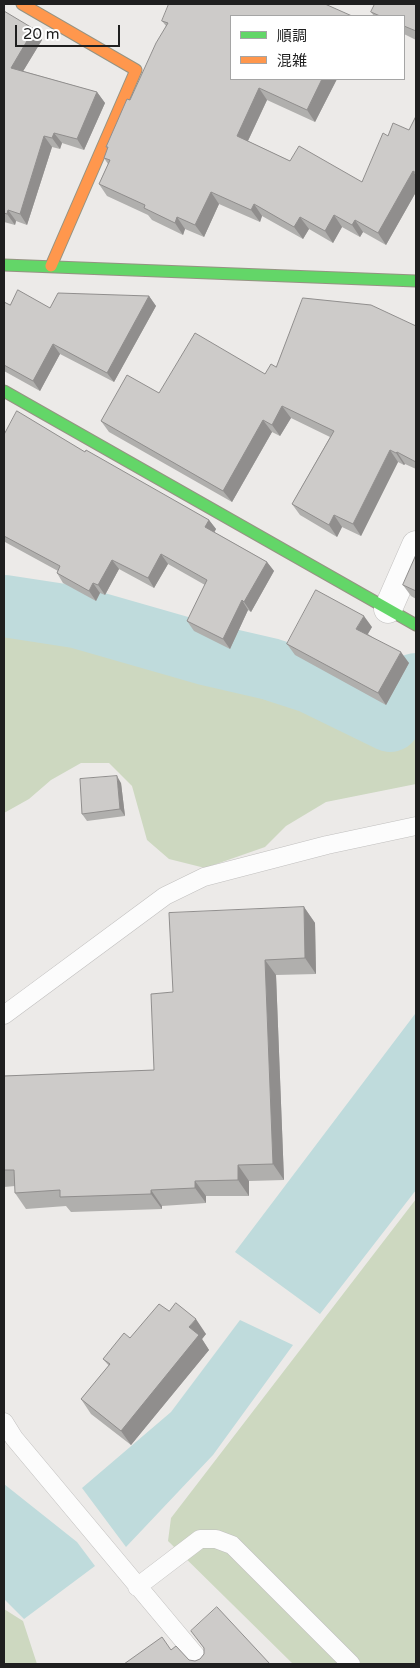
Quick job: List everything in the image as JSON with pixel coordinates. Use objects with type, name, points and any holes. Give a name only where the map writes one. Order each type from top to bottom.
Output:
[{"type":"street","points":[[22,4],[136,70],[51,266]]},
{"type":"street","points":[[4,265],[416,281]]},
{"type":"street","points":[[4,391],[416,625]]},
{"type":"street","points":[[388,610],[416,545]]},
{"type":"lane","points":[[4,1015],[165,896],[204,877],[327,845],[416,826]]},
{"type":"lane","points":[[4,1422],[14,1438],[203,1664]]},
{"type":"lane","points":[[137,1587],[200,1539],[216,1539],[232,1545],[351,1664]]},
{"type":"green space","points":[[4,617],[116,639],[223,666],[346,706],[393,730],[416,699],[416,784],[326,802],[286,826],[265,847],[205,868],[169,859],[147,840],[132,786],[109,763],[81,763],[51,780],[29,799],[4,813]]},
{"type":"green space","points":[[416,1199],[416,1664],[293,1664],[168,1541],[171,1518]]},
{"type":"green space","points":[[4,1609],[23,1621],[37,1664],[4,1664]]},
{"type":"water","points":[[416,903],[416,1190],[320,1314],[235,1252],[415,1014]]},
{"type":"water","points":[[240,1320],[293,1345],[213,1455],[126,1547],[82,1488],[171,1412]]},
{"type":"water","points":[[4,1484],[77,1542],[95,1566],[24,1619],[4,1599]]},
{"type":"building","points":[[169,4],[325,4],[350,15],[230,15],[230,80],[322,80],[307,110],[259,88],[237,136],[290,161],[299,146],[362,182],[383,133],[388,136],[393,123],[409,130],[416,116],[416,173],[413,171],[378,233],[355,220],[352,225],[334,215],[325,231],[300,217],[294,227],[254,204],[251,210],[211,192],[195,225],[177,217],[175,223],[144,208],[145,205],[99,184],[110,160],[104,158],[108,147],[106,147],[127,99],[130,100],[156,43],[168,23],[162,21]]},
{"type":"building","points":[[375,4],[416,4],[416,31],[405,26],[405,15],[378,15],[371,12]]},
{"type":"building","points":[[4,11],[34,29],[11,68],[97,92],[77,139],[54,133],[52,138],[44,136],[20,214],[8,210],[7,214],[4,213]]},
{"type":"building","points":[[18,290],[50,308],[58,293],[149,296],[107,373],[53,344],[33,381],[4,365],[4,302],[10,305]]},
{"type":"building","points":[[303,298],[371,305],[416,326],[416,462],[390,450],[353,524],[334,515],[329,525],[292,504],[334,431],[282,406],[272,425],[263,420],[223,491],[101,421],[127,375],[159,393],[195,333],[265,374],[271,364],[276,367]]},
{"type":"building","points":[[17,411],[85,452],[86,450],[209,520],[205,527],[267,562],[244,602],[242,600],[223,639],[187,621],[207,580],[161,554],[148,578],[112,560],[98,585],[93,583],[89,591],[57,573],[60,566],[4,536],[4,435]]},
{"type":"building","points":[[416,555],[416,591],[403,585]]},
{"type":"building","points":[[316,590],[364,616],[356,629],[401,652],[378,693],[287,644]]},
{"type":"building","points":[[117,776],[120,809],[82,814],[80,779]]},
{"type":"building","points":[[304,907],[305,958],[265,960],[273,1164],[238,1165],[238,1180],[195,1181],[195,1188],[151,1190],[151,1194],[60,1197],[60,1190],[15,1193],[14,1170],[4,1170],[4,1076],[154,1070],[151,994],[173,992],[169,913]]},
{"type":"building","points":[[176,1303],[196,1319],[189,1327],[199,1335],[121,1431],[81,1399],[110,1364],[103,1359],[124,1333],[130,1338],[159,1304],[169,1311]]},
{"type":"building","points":[[217,1607],[270,1664],[124,1664],[162,1637],[171,1650],[176,1646],[189,1660],[195,1661],[200,1659],[204,1654],[204,1648],[191,1631]]},
{"type":"waterway","points":[[4,606],[76,617],[205,654],[270,669],[310,682],[390,721],[416,684]]},
{"type":"traffic: fast","points":[[4,265],[416,281]]},
{"type":"traffic: fast","points":[[4,391],[416,625]]},
{"type":"traffic: slow","points":[[22,4],[136,70],[51,266]]}]
